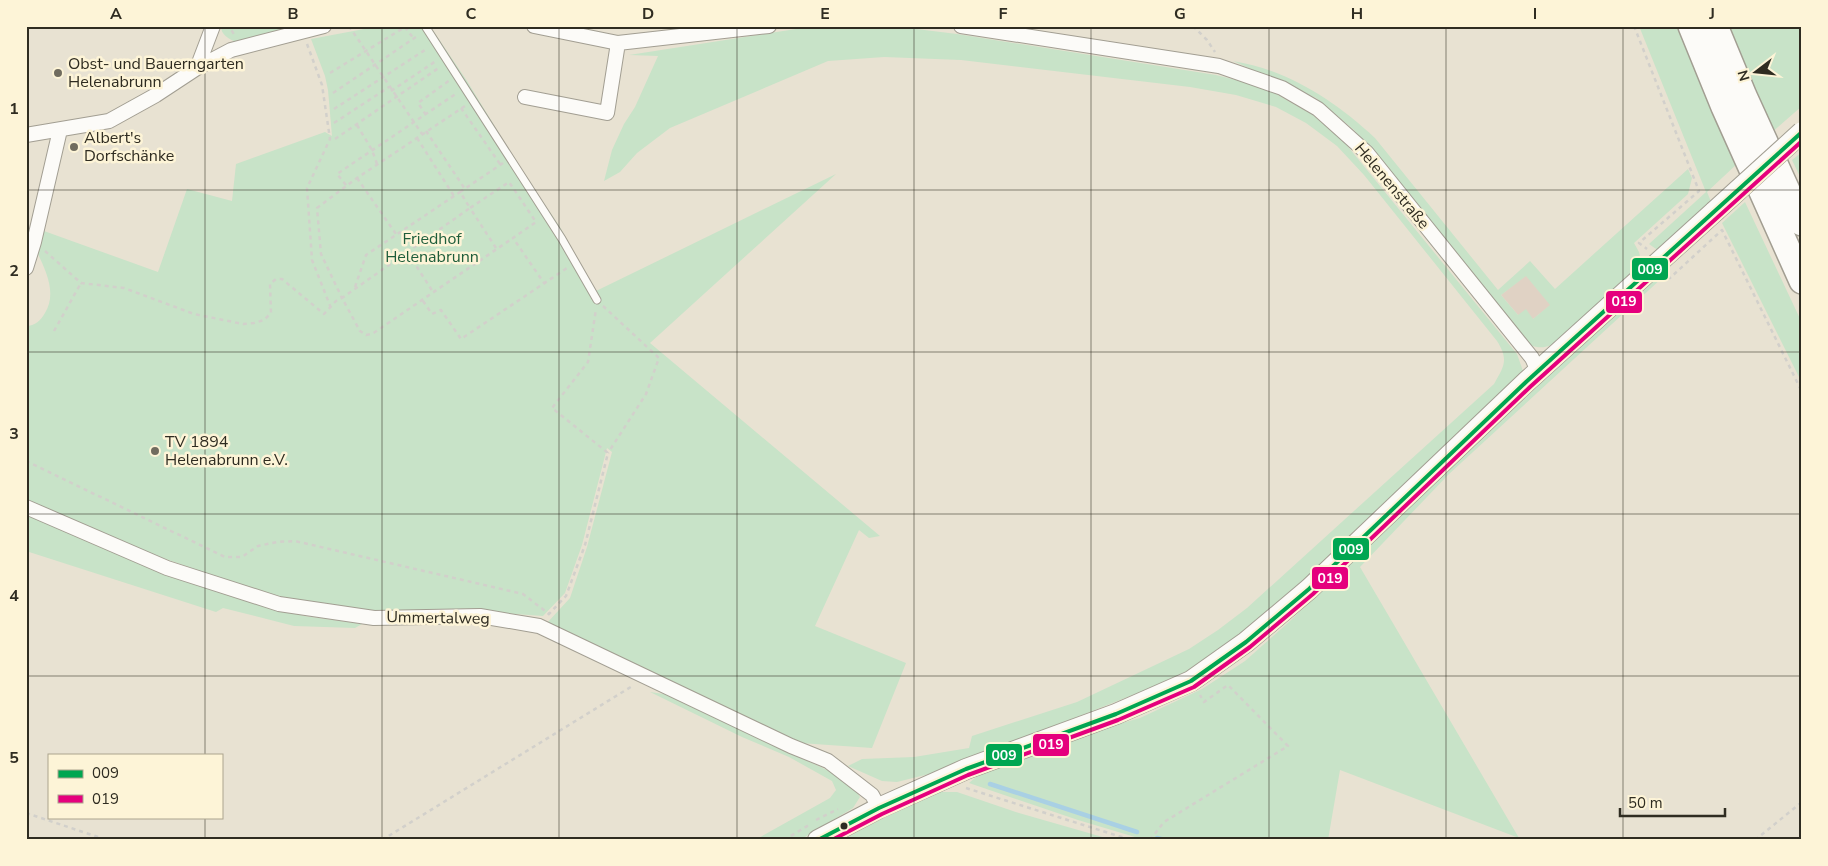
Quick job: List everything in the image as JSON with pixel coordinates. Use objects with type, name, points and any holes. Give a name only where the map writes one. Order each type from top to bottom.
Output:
[{"type":"highway","points":[[1691,26],[1724,107],[1802,281]]},
{"type":"highway","points":[[1715,26],[1744,96],[1802,223]]},
{"type":"main road","points":[[819,839],[879,808],[951,776],[1116,714],[1191,681],[1246,642],[1309,589],[1538,371],[1802,132]]},
{"type":"street","points":[[197,68],[213,26]]},
{"type":"street","points":[[26,135],[109,121],[156,95],[197,68],[231,50],[324,26]]},
{"type":"street","points":[[543,27],[618,43],[769,26]]},
{"type":"street","name":"Helenenstraße","points":[[961,26],[1219,66],[1282,88],[1318,109],[1367,153],[1532,358],[1538,371]]},
{"type":"street","points":[[525,96],[607,113],[618,43]]},
{"type":"street","points":[[26,268],[34,242],[60,130]]},
{"type":"street","name":"Ummertalweg","points":[[26,507],[167,568],[280,604],[374,618],[480,616],[539,626],[791,746],[828,761],[872,794],[879,808]]},
{"type":"lane","points":[[424,30],[510,158],[576,262],[597,300]]},
{"type":"path","points":[[348,26],[422,134]]},
{"type":"path","points":[[1193,26],[1214,52],[1219,66]]},
{"type":"path","points":[[1634,26],[1699,191],[1639,243],[1649,251],[1654,266],[1670,278],[1722,230],[1802,392]]},
{"type":"path","points":[[330,73],[405,27],[414,39]]},
{"type":"path","points":[[333,93],[414,39],[424,30]]},
{"type":"path","points":[[302,31],[322,85],[330,139],[307,188],[312,260],[331,308]]},
{"type":"path","points":[[334,109],[431,46]]},
{"type":"path","points":[[391,91],[439,59]]},
{"type":"path","points":[[335,140],[444,65]]},
{"type":"path","points":[[426,114],[418,103],[453,78]]},
{"type":"path","points":[[334,123],[389,87]]},
{"type":"path","points":[[346,185],[337,174],[459,92]]},
{"type":"path","points":[[34,242],[81,283],[124,288],[194,314],[243,324],[254,323],[264,320],[271,313],[270,284],[276,278],[282,279],[324,314],[336,301],[342,298],[408,253],[509,182],[536,222],[496,248],[423,301],[372,334],[366,335],[360,331],[342,298],[321,254],[317,208],[346,185],[467,105]]},
{"type":"path","points":[[462,108],[500,164]]},
{"type":"path","points":[[357,125],[372,150],[377,164]]},
{"type":"path","points":[[426,131],[465,189]]},
{"type":"path","points":[[417,137],[454,196]]},
{"type":"path","points":[[354,289],[366,255],[510,158]]},
{"type":"path","points":[[357,178],[396,234]]},
{"type":"path","points":[[460,192],[496,248]]},
{"type":"path","points":[[513,238],[544,283]]},
{"type":"path","points":[[408,253],[434,292]]},
{"type":"path","points":[[423,301],[432,314],[441,310],[461,339],[576,262]]},
{"type":"path","points":[[54,330],[81,283]]},
{"type":"path","points":[[597,300],[588,362],[552,408],[608,453]]},
{"type":"path","points":[[26,461],[225,557],[242,557],[258,546],[295,540],[523,594],[549,614],[566,596],[585,545],[608,453],[646,394],[659,358],[597,300]]},
{"type":"path","points":[[382,840],[646,678]]},
{"type":"path","points":[[1150,840],[1164,822],[1288,746],[1228,685],[1204,702],[1191,681]]},
{"type":"path","points":[[951,776],[968,789],[1130,840]]},
{"type":"path","points":[[1755,840],[1802,802]]},
{"type":"path","points":[[26,813],[107,840]]},
{"type":"shaded area","points":[[1526,275],[1551,305],[1533,319],[1518,315],[1501,295]]},
{"type":"green space","points":[[221,26],[300,26],[236,42],[224,34]]},
{"type":"green space","name":"Friedhof Helenabrunn","points":[[380,26],[430,26],[560,227],[596,291],[836,174],[650,343],[880,536],[869,538],[859,530],[815,626],[906,663],[872,748],[800,743],[547,623],[570,598],[587,547],[612,452],[607,448],[582,545],[565,593],[543,616],[471,611],[403,612],[342,608],[282,597],[217,577],[109,539],[26,501],[26,326],[35,324],[42,318],[50,298],[49,282],[37,252],[44,231],[158,272],[187,189],[232,201],[236,164],[325,132],[332,136],[325,76],[311,39]]},
{"type":"green space","points":[[892,26],[957,34],[1216,75],[1264,87],[1313,115],[1345,143],[1517,354],[1523,371],[1346,543],[1228,647],[1173,679],[941,771],[897,782],[882,781],[848,766],[862,759],[914,757],[969,748],[972,736],[1077,702],[1189,649],[1218,630],[1247,608],[1494,384],[1503,367],[1504,358],[1497,341],[1364,175],[1337,146],[1306,123],[1276,107],[1236,95],[1190,87],[961,60],[884,57],[828,61],[670,128],[637,153],[620,172],[604,181],[612,150],[624,124],[635,107],[658,56],[629,55],[809,27]]},
{"type":"green space","points":[[1639,26],[1684,26],[1738,163],[1707,192],[1712,204],[1659,251],[1649,244],[1706,192]]},
{"type":"green space","points":[[1727,26],[1802,26],[1802,106],[1770,134]]},
{"type":"green space","points":[[1233,61],[1253,65],[1292,80],[1327,100],[1360,124],[1375,138],[1498,290],[1530,261],[1555,289],[1688,169],[1692,178],[1688,194],[1634,243],[1642,264],[1560,341],[1546,347],[1538,347],[1530,345],[1354,130],[1316,98]],"holes":[[[1526,276],[1550,305],[1533,319],[1526,309],[1518,315],[1501,295]]]},
{"type":"green space","points":[[1802,152],[1802,181],[1792,160]]},
{"type":"green space","points":[[1745,202],[1802,323],[1802,383],[1722,223]]},
{"type":"green space","points":[[1662,278],[1449,474],[1360,567],[1519,838],[1340,770],[1328,840],[1145,840],[1078,820],[969,783],[983,771],[1097,730],[1140,718],[1202,689],[1245,661],[1289,622],[1507,409],[1652,281]]},
{"type":"green space","points":[[26,514],[272,607],[304,616],[362,624],[355,628],[294,626],[223,608],[216,612],[26,551]]},
{"type":"green space","points":[[650,692],[664,694],[842,777],[852,785],[860,797],[853,808],[800,840],[755,840],[830,798],[836,790],[832,781],[789,757],[742,737]]},
{"type":"green space","points":[[938,792],[957,792],[1019,813],[1113,840],[838,840]]},
{"type":"waterway","points":[[990,784],[1137,832]]},
{"type":"waterway","points":[[1157,838],[1165,840]]},
{"type":"transit line","name":"009","points":[[818,840],[879,808],[966,769],[1116,714],[1191,681],[1246,642],[1309,589],[1526,382],[1802,132]]},
{"type":"transit line","name":"019","points":[[832,840],[882,814],[968,775],[1118,720],[1194,687],[1250,647],[1313,594],[1530,387],[1802,141]]},
{"type":"place","name":"Obst- und Bauerngarten Helenabrunn","points":[[58,73]]},
{"type":"place","name":"Albert's Dorfschänke","points":[[74,147]]},
{"type":"place","name":"TV 1894 Helenabrunn e.V.","points":[[155,451]]}]
